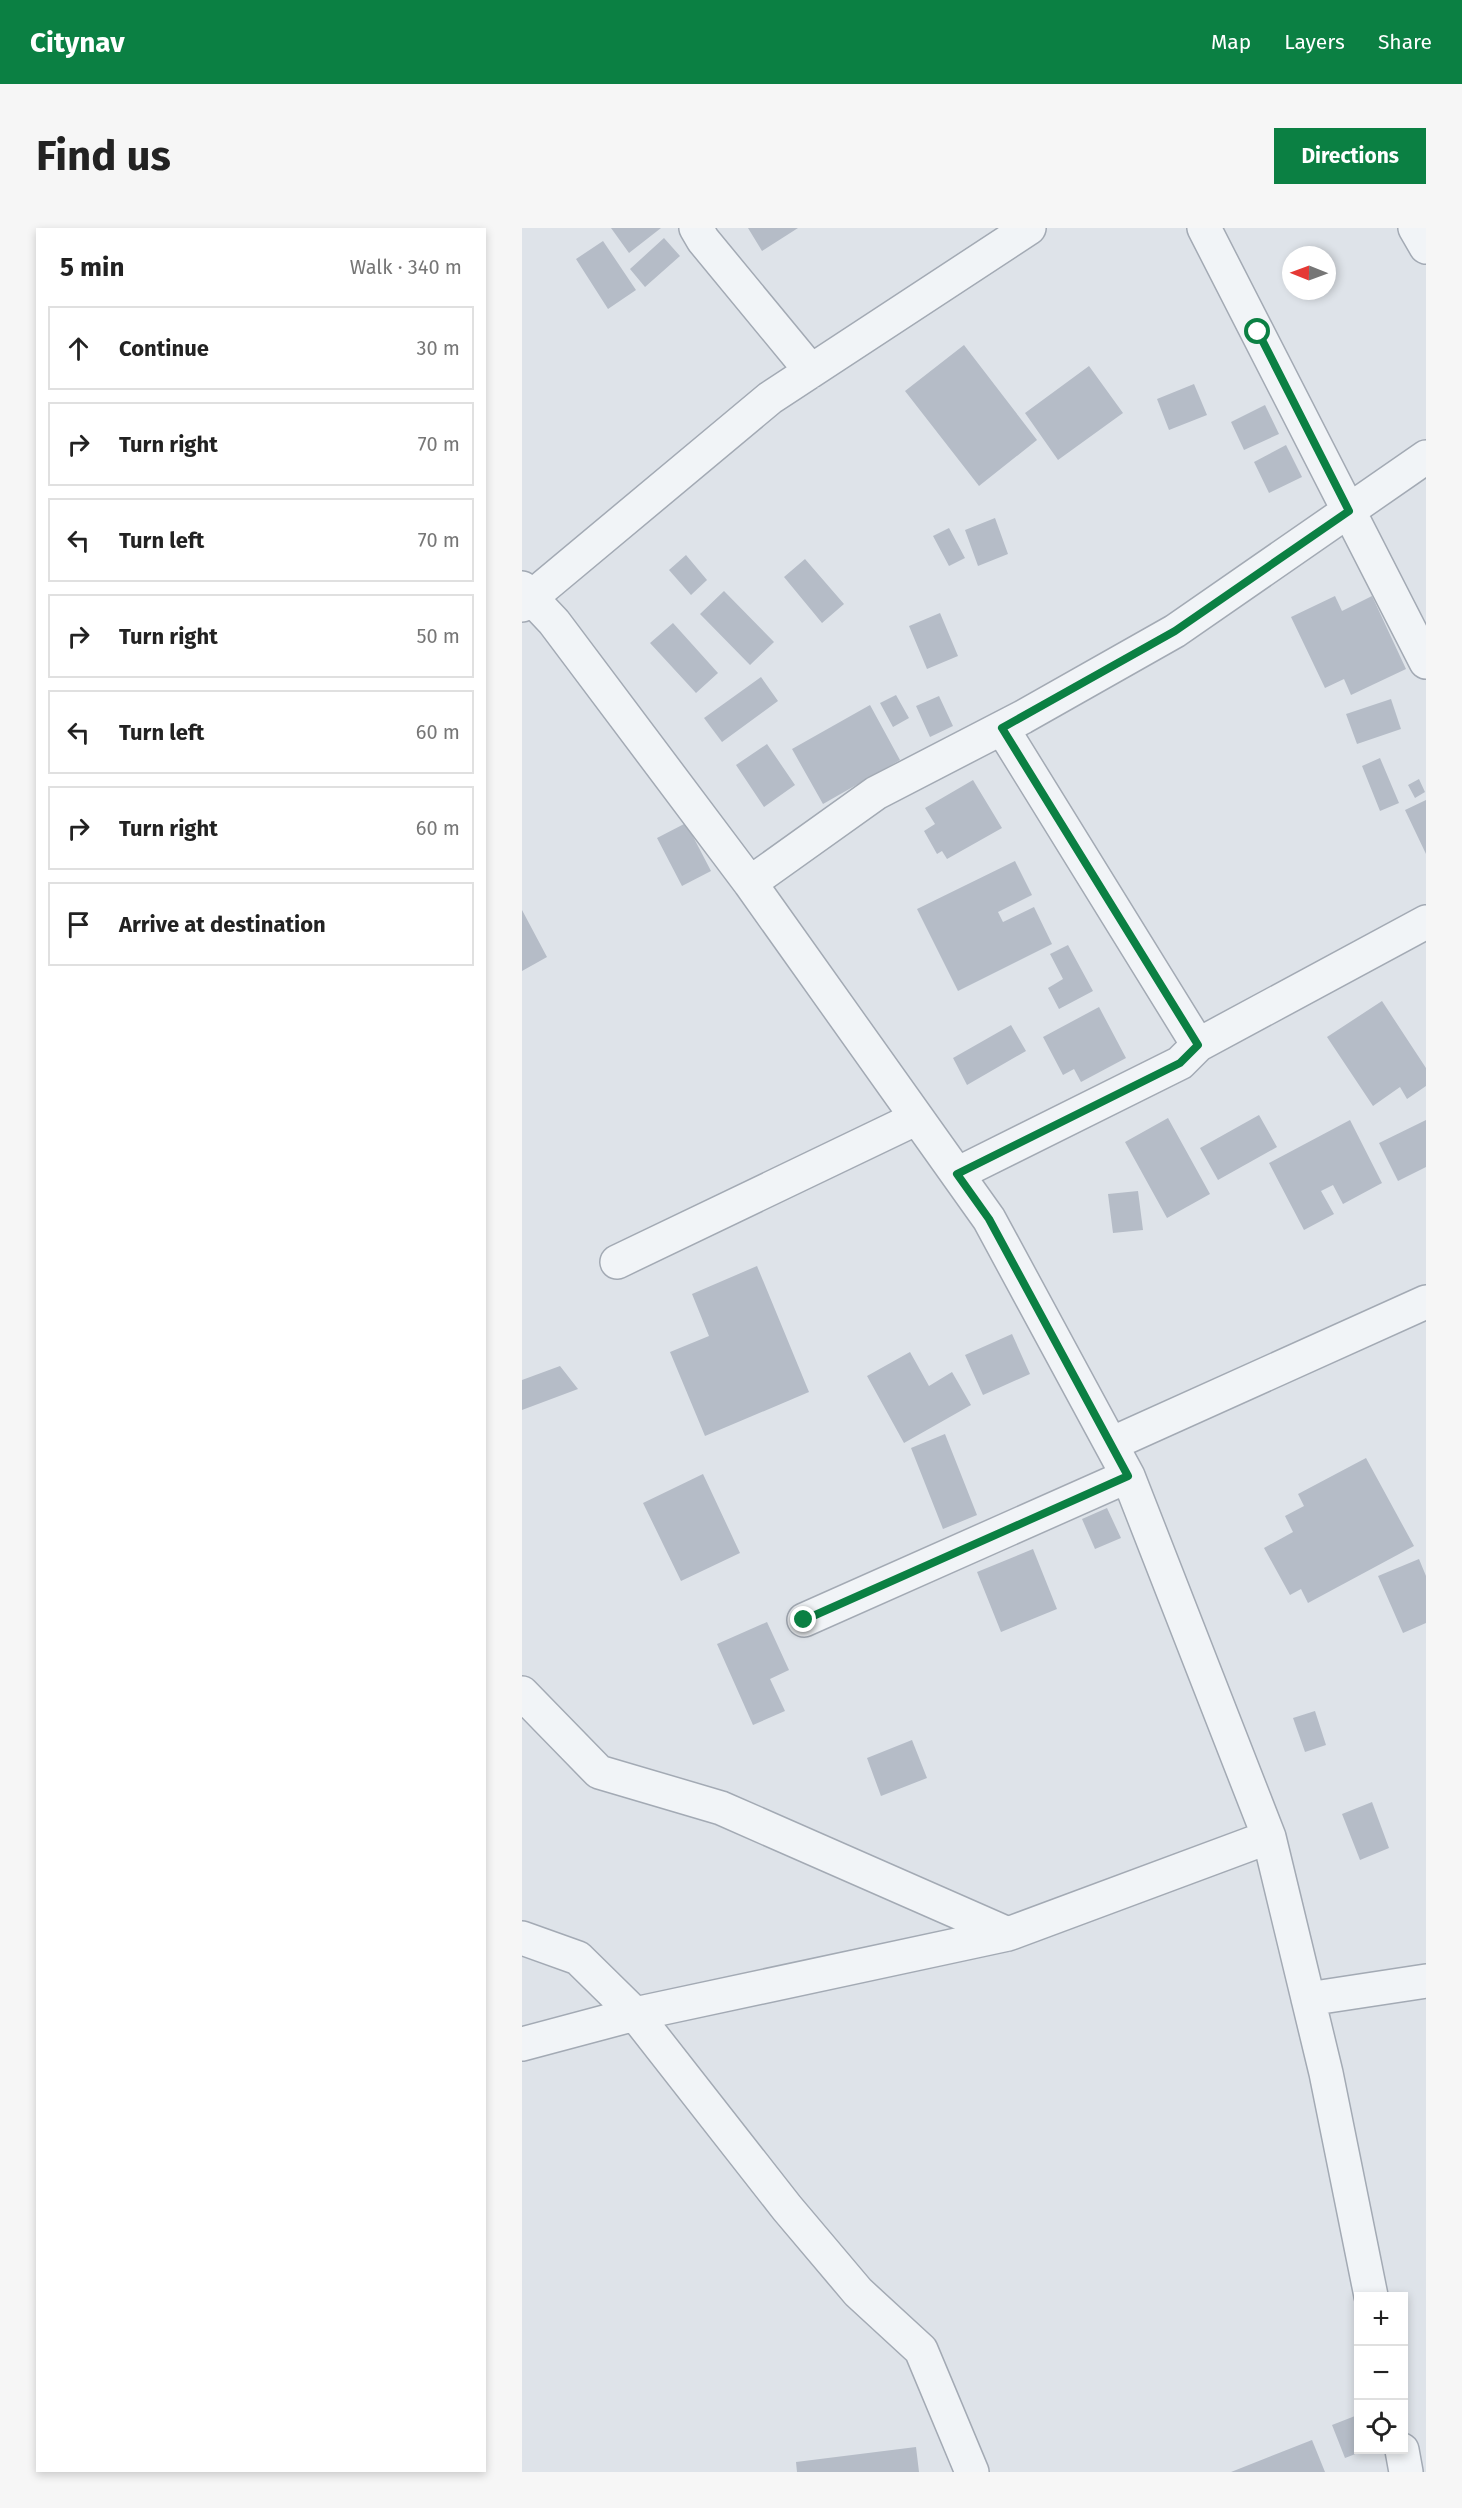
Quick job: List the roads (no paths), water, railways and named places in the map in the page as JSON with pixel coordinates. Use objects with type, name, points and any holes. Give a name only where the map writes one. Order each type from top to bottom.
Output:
[{"type":"street","points":[[696,228],[703,240],[811,371]]},
{"type":"street","points":[[1029,228],[770,398],[525,597],[554,622],[750,883],[989,1219],[1128,1476],[1269,1837],[1326,2073],[1370,2292]]},
{"type":"street","points":[[1203,228],[1426,662]]},
{"type":"street","points":[[1414,228],[1426,247]]},
{"type":"street","points":[[750,883],[876,792],[1002,728],[1175,631],[1426,457]]},
{"type":"street","points":[[1002,728],[1198,1045]]},
{"type":"street","points":[[957,1174],[1180,1063],[1198,1045],[1426,922]]},
{"type":"street","points":[[617,1262],[917,1118]]},
{"type":"street","points":[[1111,1444],[1426,1302]]},
{"type":"street","points":[[804,1620],[1128,1476]]},
{"type":"street","points":[[522,1693],[599,1772],[721,1808],[1008,1934]]},
{"type":"street","points":[[522,2044],[635,2014],[1008,1934],[1269,1837]]},
{"type":"street","points":[[522,1938],[578,1958],[635,2014],[787,2208],[858,2292],[921,2350],[972,2472]]},
{"type":"street","points":[[1308,1999],[1426,1981]]},
{"type":"street","points":[[1403,2454],[1406,2472]]}]
